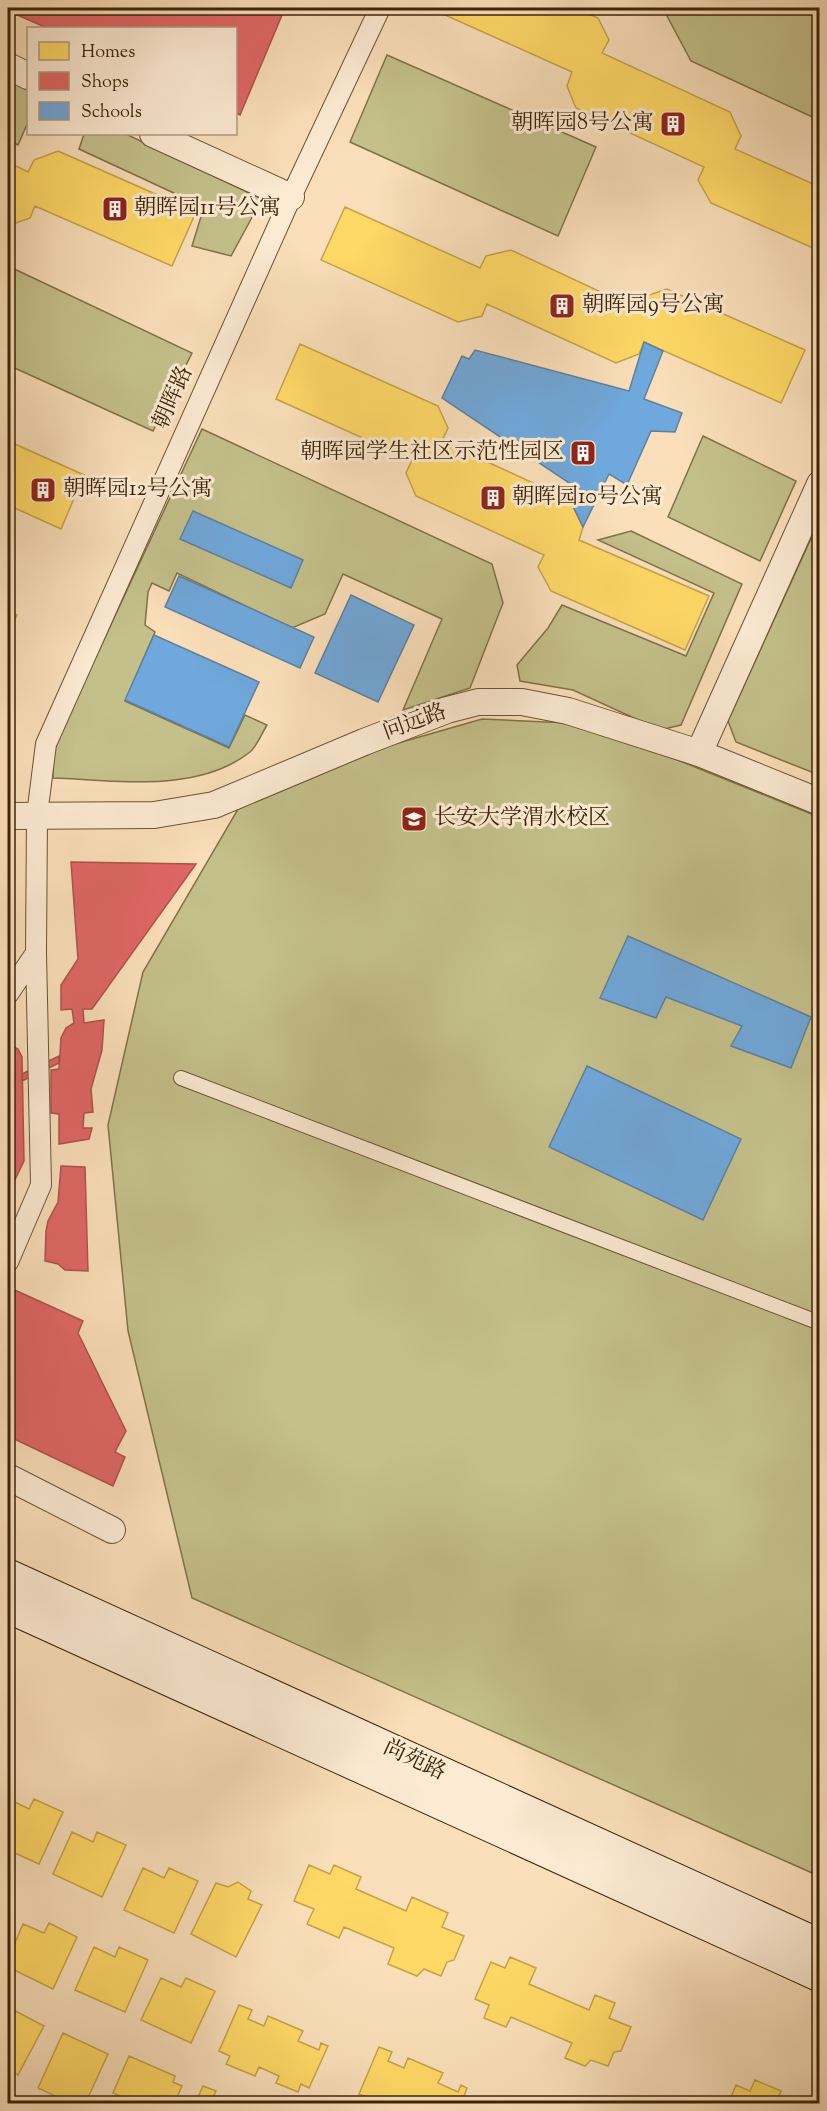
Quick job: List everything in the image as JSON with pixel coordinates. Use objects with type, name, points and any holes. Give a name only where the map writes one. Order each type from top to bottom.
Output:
[{"type":"main road","name":"尚苑路","points":[[8,1576],[819,1946]]},
{"type":"main road","name":"尚苑路","points":[[8,1606],[819,1976]]},
{"type":"street","name":"朝晖路","points":[[8,1262],[41,1185],[36,952],[37,816],[46,744],[291,197],[380,8]]},
{"type":"street","points":[[8,66],[27,76]]},
{"type":"street","points":[[155,135],[291,197]]},
{"type":"street","points":[[699,753],[819,484]]},
{"type":"street","name":"问远路","points":[[8,816],[154,815],[214,806],[364,742],[447,710],[478,702],[522,702],[568,711],[699,753],[819,802]]},
{"type":"street","points":[[8,994],[36,952]]},
{"type":"street","points":[[8,1477],[112,1530]]},
{"type":"lane","points":[[181,1078],[819,1323]]},
{"type":"shaded area","points":[[671,8],[798,8],[819,17],[819,120],[691,61],[667,16]]},
{"type":"shaded area","points":[[387,55],[596,147],[558,236],[350,142]]},
{"type":"shaded area","points":[[8,79],[27,88],[27,124],[18,145],[8,140]]},
{"type":"shaded area","points":[[84,135],[128,135],[262,199],[231,256],[192,246],[204,207],[79,149]]},
{"type":"shaded area","points":[[8,266],[192,353],[153,431],[8,365]]},
{"type":"shaded area","points":[[202,429],[492,564],[503,603],[470,688],[403,710],[442,619],[343,574],[325,614],[292,628],[177,573],[169,591],[152,583],[148,592],[145,625],[155,632],[125,701],[229,748],[245,715],[267,725],[257,743],[250,752],[229,765],[206,774],[181,779],[129,782],[53,778],[53,749]]},
{"type":"shaded area","points":[[703,436],[796,481],[760,561],[668,517]]},
{"type":"shaded area","points":[[819,521],[819,775],[736,742],[728,721]]},
{"type":"shaded area","points":[[631,531],[742,584],[681,725],[660,730],[573,690],[520,681],[517,665],[548,628],[562,605],[686,656],[714,593],[598,540]]},
{"type":"shaded area","points":[[482,719],[569,723],[670,757],[819,817],[819,1876],[192,1598],[128,1331],[108,1125],[143,972],[238,809],[388,746]]},
{"type":"building: Homes","name":"朝晖园8号公寓","points":[[438,8],[574,8],[598,18],[609,40],[602,53],[730,112],[741,136],[735,149],[820,187],[820,251],[711,203],[698,180],[704,167],[576,108],[567,86],[572,72],[436,11]]},
{"type":"building: Homes","name":"朝晖园11号公寓","points":[[58,151],[196,212],[172,266],[35,206],[30,218],[8,226],[8,162],[28,172],[34,160]]},
{"type":"building: Homes","name":"朝晖园9号公寓","points":[[345,207],[480,268],[486,256],[511,250],[637,309],[643,297],[667,289],[805,350],[781,403],[644,342],[639,354],[616,363],[487,304],[482,316],[458,322],[321,260]]},
{"type":"building: Homes","name":"朝晖园10号公寓","points":[[300,344],[438,406],[448,428],[442,441],[570,500],[583,527],[579,540],[709,596],[685,650],[551,591],[538,567],[544,555],[416,496],[406,473],[412,460],[276,399]]},
{"type":"building: Homes","name":"朝晖园12号公寓","points":[[8,441],[84,475],[61,529],[8,505]]},
{"type":"building: Homes","points":[[8,611],[17,615],[8,637]]},
{"type":"building: Homes","points":[[9,1799],[29,1809],[34,1799],[63,1812],[39,1864],[8,1850]]},
{"type":"building: Homes","points":[[72,1832],[93,1842],[97,1832],[126,1845],[102,1897],[53,1874]]},
{"type":"building: Homes","points":[[309,1865],[330,1874],[334,1865],[361,1877],[356,1889],[406,1911],[412,1897],[448,1913],[442,1927],[464,1936],[454,1960],[447,1962],[441,1976],[424,1969],[417,1976],[388,1964],[394,1948],[344,1927],[339,1938],[307,1924],[314,1909],[294,1901]]},
{"type":"building: Homes","points":[[143,1868],[164,1878],[169,1868],[198,1881],[174,1933],[124,1910]]},
{"type":"building: Homes","points":[[238,1882],[251,1891],[248,1899],[262,1905],[236,1957],[191,1934],[216,1883],[228,1887]]},
{"type":"building: Homes","points":[[8,1900],[14,1903],[8,1916]]},
{"type":"building: Homes","points":[[49,1923],[77,1937],[53,1989],[8,1967],[8,1959],[23,1924],[44,1933]]},
{"type":"building: Homes","points":[[94,1947],[115,1957],[119,1947],[148,1960],[125,2012],[75,1990]]},
{"type":"building: Homes","points":[[510,1957],[536,1968],[529,1984],[589,2010],[595,1995],[615,2003],[609,2018],[631,2027],[621,2051],[614,2052],[608,2066],[591,2060],[585,2066],[565,2058],[572,2043],[511,2017],[506,2027],[484,2018],[489,2005],[475,1999],[491,1962],[505,1968]]},
{"type":"building: Homes","points":[[161,1978],[181,1987],[186,1978],[215,1991],[191,2043],[141,2020]]},
{"type":"building: Homes","points":[[239,2005],[252,2010],[248,2019],[264,2026],[268,2016],[303,2031],[298,2041],[319,2050],[321,2043],[328,2046],[309,2088],[301,2084],[298,2092],[276,2083],[279,2076],[259,2067],[255,2076],[226,2064],[230,2056],[219,2051]]},
{"type":"building: Homes","points":[[8,2007],[44,2026],[18,2075],[8,2069]]},
{"type":"building: Homes","points":[[63,2033],[108,2054],[85,2104],[72,2104],[38,2088]]},
{"type":"building: Homes","points":[[379,2047],[392,2052],[388,2061],[404,2068],[408,2058],[443,2073],[438,2083],[458,2092],[461,2085],[467,2088],[461,2104],[367,2104],[369,2098],[359,2094]]},
{"type":"building: Homes","points":[[129,2056],[175,2076],[173,2082],[182,2086],[174,2104],[136,2104],[113,2093]]},
{"type":"building: Homes","points":[[755,2080],[781,2091],[776,2104],[728,2104],[736,2085],[750,2091]]},
{"type":"building: Homes","points":[[203,2086],[216,2091],[212,2100],[219,2104],[195,2104]]},
{"type":"building: Homes","points":[[232,2097],[247,2104],[229,2104]]},
{"type":"building: Homes","points":[[488,2098],[501,2103],[486,2104]]},
{"type":"building: Shops","points":[[8,8],[285,8],[240,115],[237,114],[237,27],[45,27],[8,11]]},
{"type":"building: Shops","points":[[71,862],[196,864],[92,1009],[83,1009],[84,1023],[104,1020],[102,1050],[91,1089],[93,1112],[84,1113],[83,1128],[92,1128],[89,1139],[59,1144],[59,1114],[51,1113],[51,1070],[59,1069],[61,1038],[66,1028],[74,1023],[72,1009],[61,1010],[61,985],[78,959]]},
{"type":"building: Shops","points":[[8,883],[12,886],[13,919],[8,933]]},
{"type":"building: Shops","points":[[8,1044],[18,1049],[22,1057],[24,1161],[8,1194]]},
{"type":"building: Shops","points":[[59,1056],[59,1063],[22,1081],[22,1074]]},
{"type":"building: Shops","points":[[61,1166],[85,1167],[88,1271],[65,1270],[58,1264],[45,1261],[46,1231],[48,1221],[58,1202]]},
{"type":"building: Shops","points":[[8,1287],[83,1321],[78,1333],[126,1431],[115,1452],[125,1457],[113,1486],[8,1436]]},
{"type":"building: Schools","name":"朝晖园学生社区示范性园区","points":[[644,342],[663,351],[644,399],[682,413],[675,432],[651,431],[627,485],[609,474],[583,527],[570,500],[578,489],[442,398],[462,356],[469,359],[475,350],[629,391]]},
{"type":"building: Schools","points":[[193,511],[303,560],[291,588],[180,539]]},
{"type":"building: Schools","points":[[179,576],[314,637],[300,668],[165,607]]},
{"type":"building: Schools","points":[[351,595],[414,625],[378,702],[315,673]]},
{"type":"building: Schools","points":[[154,635],[259,682],[229,747],[125,700]]},
{"type":"building: Schools","points":[[628,936],[811,1017],[791,1068],[731,1046],[742,1026],[666,997],[656,1018],[600,998]]},
{"type":"building: Schools","points":[[587,1066],[741,1139],[703,1220],[549,1147]]},
{"type":"place","name":"朝晖园8号公寓","points":[[673,124]]},
{"type":"place","name":"朝晖园11号公寓","points":[[115,209]]},
{"type":"place","name":"朝晖园9号公寓","points":[[562,306]]},
{"type":"place","name":"朝晖园学生社区示范性园区","points":[[583,453]]},
{"type":"place","name":"朝晖园12号公寓","points":[[43,490]]},
{"type":"place","name":"朝晖园10号公寓","points":[[493,498]]},
{"type":"place","name":"长安大学渭水校区","points":[[414,819]]}]
